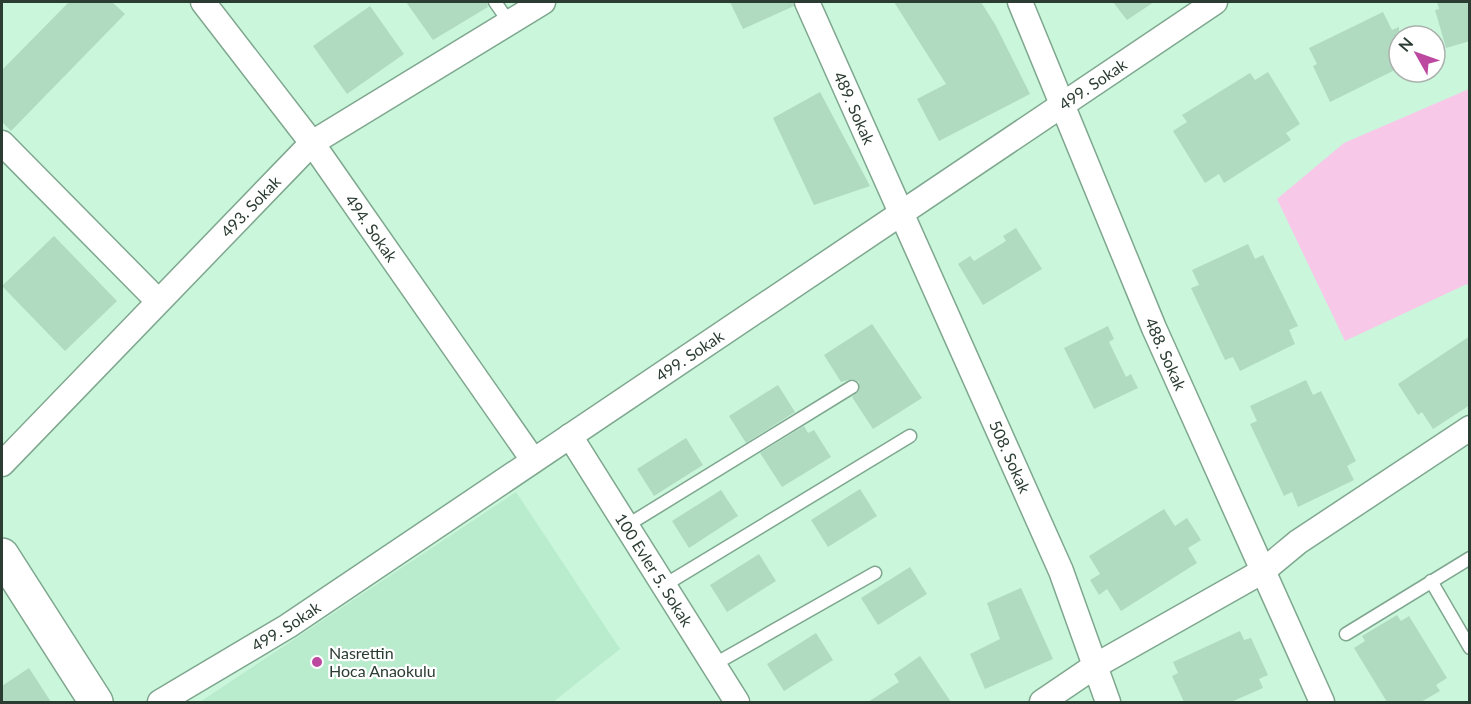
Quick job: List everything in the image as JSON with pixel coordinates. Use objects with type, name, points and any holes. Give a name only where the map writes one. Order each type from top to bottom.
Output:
[{"type":"street","name":"494. Sokak","points":[[203,2],[312,143],[532,460]]},
{"type":"street","name":"493. Sokak","points":[[2,464],[312,143],[543,2]]},
{"type":"street","name":"489. Sokak","points":[[807,2],[901,214]]},
{"type":"street","name":"488. Sokak","points":[[1020,2],[1154,328],[1322,702]]},
{"type":"street","name":"499. Sokak","points":[[160,702],[288,626],[901,214],[1062,102],[1215,2]]},
{"type":"street","points":[[2,143],[158,301]]},
{"type":"street","name":"508. Sokak","points":[[901,214],[1060,571],[1108,702]]},
{"type":"street","points":[[1042,702],[1095,666],[1263,571],[1298,542],[1470,428]]},
{"type":"street","name":"100 Evler 5. Sokak","points":[[570,436],[737,702]]},
{"type":"street","points":[[2,555],[96,702]]},
{"type":"lane","points":[[495,2],[509,22]]},
{"type":"lane","points":[[626,526],[852,387]]},
{"type":"lane","points":[[663,586],[910,436]]},
{"type":"lane","points":[[1346,634],[1470,558]]},
{"type":"lane","points":[[713,665],[875,573]]},
{"type":"lane","points":[[1431,581],[1470,648]]},
{"type":"shaded area","points":[[1469,89],[1469,288],[1467,284],[1345,341],[1277,199],[1344,143]]},
{"type":"shaded area","points":[[516,492],[620,649],[553,702],[200,702]]},
{"type":"building","points":[[69,2],[112,2],[125,14],[11,131],[2,122],[2,70]]},
{"type":"building","points":[[406,2],[487,2],[488,7],[433,40]]},
{"type":"building","points":[[730,2],[793,2],[794,6],[743,29]]},
{"type":"building","points":[[894,2],[981,2],[996,26],[1030,94],[939,141],[917,99],[946,84]]},
{"type":"building","points":[[1113,2],[1154,2],[1127,20]]},
{"type":"building","points":[[1437,2],[1470,2],[1470,41],[1447,48],[1447,24],[1439,24],[1435,10],[1439,9]]},
{"type":"building","points":[[370,6],[404,54],[347,94],[313,46]]},
{"type":"building","points":[[1383,12],[1389,24],[1387,24],[1387,74],[1330,102],[1313,66],[1317,64],[1309,48]]},
{"type":"building","points":[[1268,72],[1300,124],[1286,133],[1291,140],[1224,183],[1219,174],[1205,183],[1173,131],[1187,122],[1182,115],[1250,73],[1255,80]]},
{"type":"building","points":[[820,92],[870,186],[814,205],[773,118]]},
{"type":"building","points":[[1016,228],[1042,269],[983,305],[958,264],[970,256],[974,261],[1006,241],[1003,236]]},
{"type":"building","points":[[54,236],[117,301],[65,351],[2,286]]},
{"type":"building","points":[[1248,244],[1255,259],[1263,255],[1298,326],[1289,330],[1295,344],[1240,371],[1233,357],[1225,360],[1191,288],[1199,285],[1192,270]]},
{"type":"building","points":[[872,324],[922,398],[873,429],[852,397],[859,390],[859,382],[852,379],[841,382],[824,355]]},
{"type":"building","points":[[1108,326],[1114,339],[1109,342],[1126,377],[1131,374],[1138,388],[1094,409],[1064,348]]},
{"type":"building","points":[[1470,336],[1470,405],[1433,429],[1422,412],[1418,415],[1398,384]]},
{"type":"building","points":[[1306,380],[1313,395],[1321,391],[1356,461],[1347,466],[1354,480],[1298,507],[1292,492],[1284,496],[1250,424],[1257,421],[1250,406]]},
{"type":"building","points":[[778,385],[795,412],[746,443],[729,416]]},
{"type":"building","points":[[804,426],[808,433],[814,430],[831,457],[782,487],[760,453]]},
{"type":"building","points":[[686,438],[703,465],[654,496],[637,469]]},
{"type":"building","points":[[860,489],[877,516],[828,547],[811,520]]},
{"type":"building","points":[[721,490],[738,516],[689,548],[672,521]]},
{"type":"building","points":[[1164,509],[1175,526],[1187,518],[1201,540],[1188,548],[1197,563],[1121,611],[1107,589],[1099,595],[1090,580],[1100,574],[1089,556]]},
{"type":"building","points":[[759,554],[776,581],[727,612],[710,585]]},
{"type":"building","points":[[910,567],[927,594],[878,625],[861,598]]},
{"type":"building","points":[[1021,588],[1053,659],[985,689],[970,654],[1000,639],[987,603]]},
{"type":"building","points":[[1397,615],[1401,621],[1409,616],[1447,678],[1436,685],[1440,691],[1421,702],[1387,702],[1354,648],[1365,641],[1362,636]]},
{"type":"building","points":[[1240,631],[1244,640],[1251,638],[1268,675],[1259,679],[1263,688],[1231,702],[1184,702],[1172,676],[1178,673],[1173,662]]},
{"type":"building","points":[[816,633],[833,660],[784,691],[767,664]]},
{"type":"building","points":[[920,656],[951,702],[868,702],[899,682],[894,674]]},
{"type":"building","points":[[29,668],[51,702],[2,702],[2,686]]},
{"type":"place","name":"Nasrettin Hoca Anaokulu","points":[[317,662]]}]
